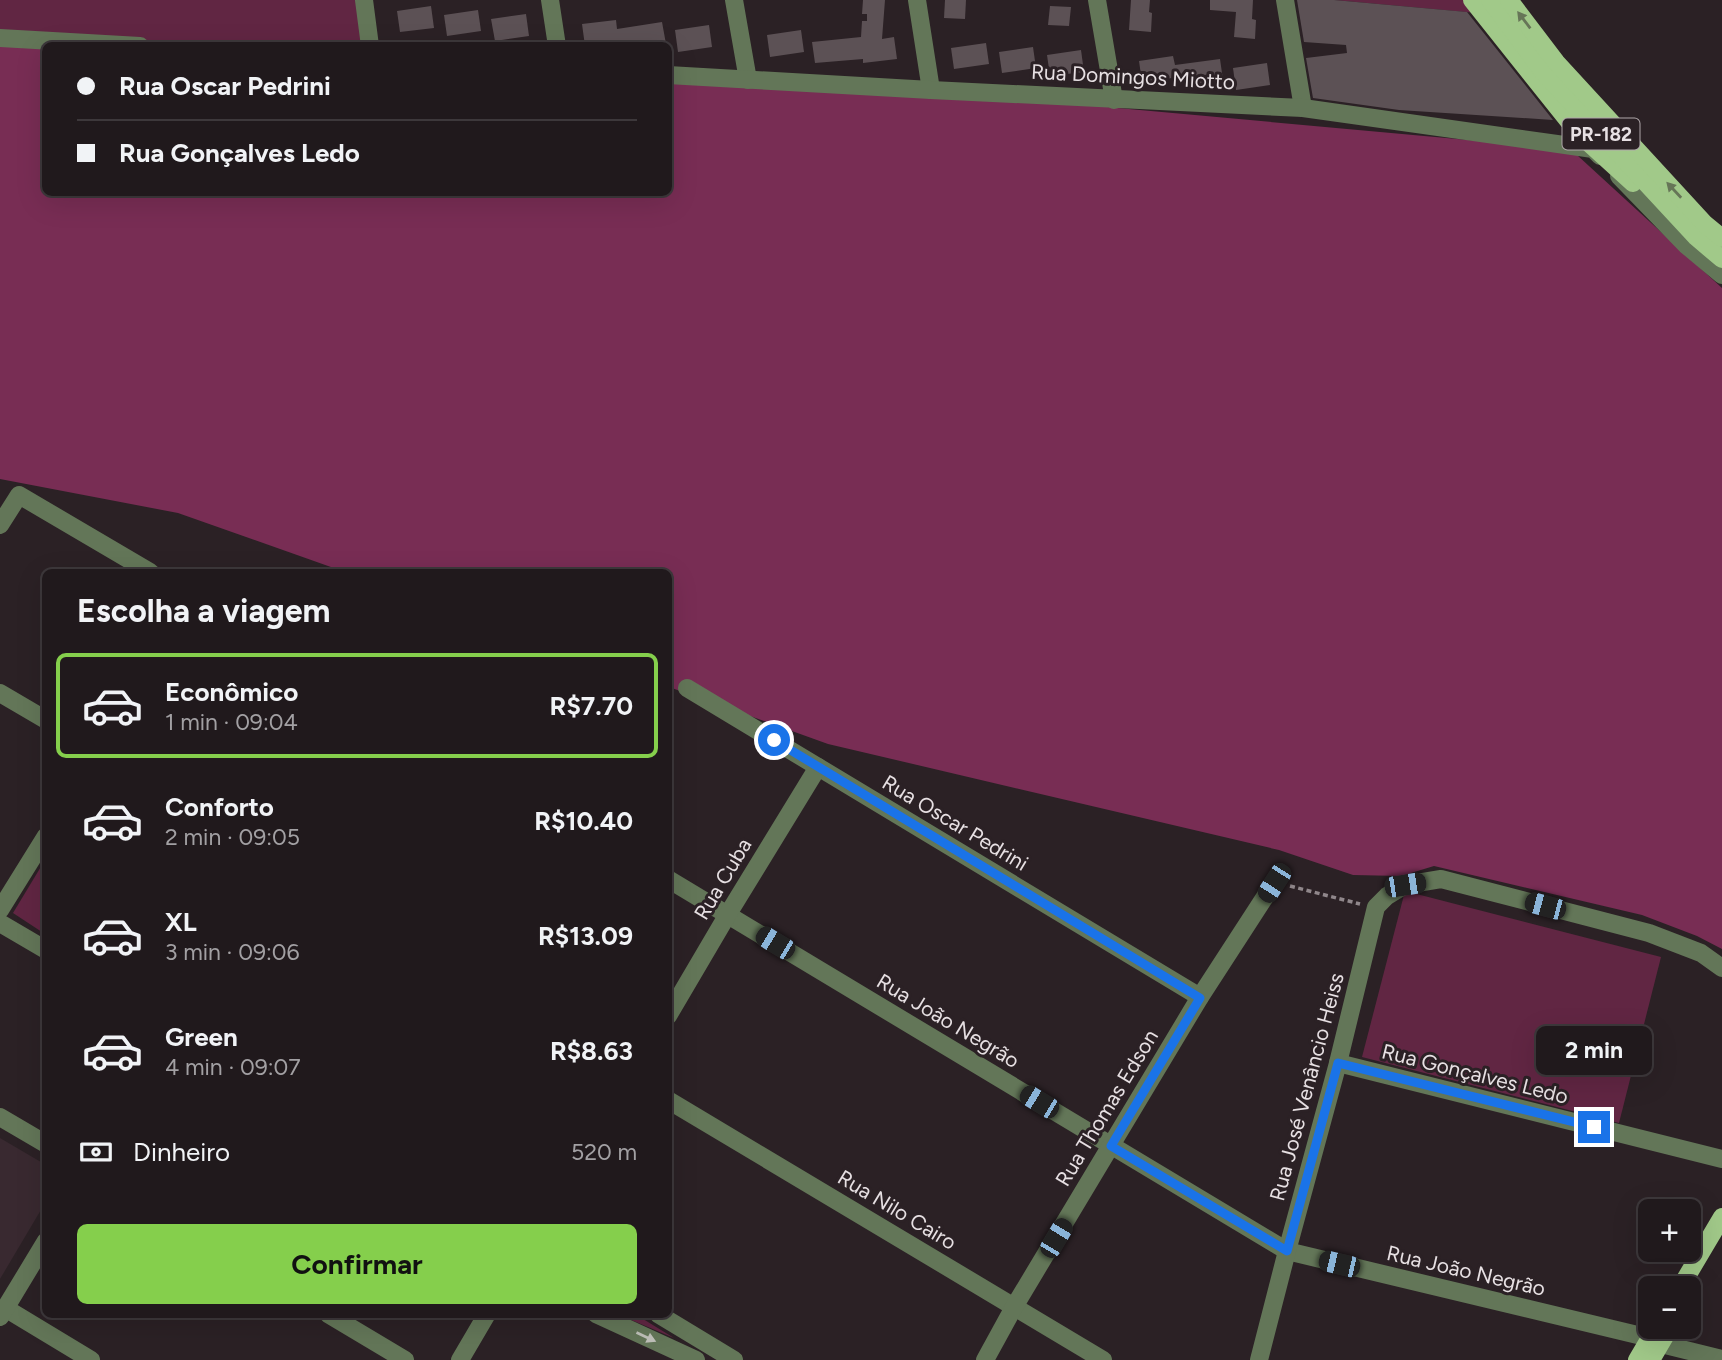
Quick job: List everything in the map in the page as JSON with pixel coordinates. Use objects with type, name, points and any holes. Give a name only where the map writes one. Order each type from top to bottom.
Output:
[{"type":"main road","points":[[1472,0],[1593,149],[1696,237]]},
{"type":"main road","name":"PR-182","points":[[1490,0],[1544,73],[1696,237],[1722,259]]},
{"type":"main road","name":"PR-182","points":[[1508,0],[1556,62],[1705,224],[1722,238]]},
{"type":"main road","points":[[1687,1276],[1722,1217]]},
{"type":"main road","points":[[1701,1277],[1722,1241]]},
{"type":"main road","points":[[1637,1360],[1654,1339]]},
{"type":"main road","points":[[1651,1360],[1655,1339]]},
{"type":"street","points":[[363,0],[369,42]]},
{"type":"street","points":[[550,0],[556,42]]},
{"type":"street","points":[[734,0],[747,80]]},
{"type":"street","points":[[917,0],[931,90]]},
{"type":"street","points":[[1097,0],[1114,100]]},
{"type":"street","points":[[1285,0],[1303,108]]},
{"type":"street","points":[[0,38],[70,42]]},
{"type":"street","name":"Rua Domingos Miotto","points":[[672,75],[1303,108],[1593,149]]},
{"type":"street","points":[[1593,149],[1686,245],[1722,275]]},
{"type":"street","points":[[0,525],[19,495],[145,569]]},
{"type":"street","name":"Rua Oscar Pedrini","points":[[687,688],[1200,998]]},
{"type":"street","points":[[0,692],[42,718]]},
{"type":"street","name":"Rua Cuba","points":[[672,1009],[818,767]]},
{"type":"street","points":[[0,910],[42,842]]},
{"type":"street","points":[[1376,908],[1387,896],[1405,885],[1441,879],[1649,933],[1701,953],[1722,968]]},
{"type":"street","name":"Rua João Negrão","points":[[672,882],[1287,1251],[1638,1332]]},
{"type":"street","name":"Rua Thomas Edson","points":[[985,1360],[1014,1307],[1200,998],[1274,883]]},
{"type":"street","name":"Rua José Venâncio Heiss","points":[[1259,1360],[1376,908]]},
{"type":"street","points":[[0,923],[42,948]]},
{"type":"street","name":"Rua Gonçalves Ledo","points":[[1338,1063],[1722,1159]]},
{"type":"street","name":"Rua Nilo Cairo","points":[[672,1102],[1102,1360]]},
{"type":"street","points":[[0,1117],[42,1142]]},
{"type":"street","points":[[42,1247],[2,1312],[91,1360]]},
{"type":"street","points":[[335,1318],[405,1360]]},
{"type":"street","points":[[460,1360],[485,1318]]},
{"type":"street","points":[[605,1318],[696,1360]]},
{"type":"street","points":[[666,1318],[734,1360]]},
{"type":"street","name":"Rua João Negrão","points":[[1665,1339],[1722,1359]]},
{"type":"path","points":[[1274,883],[1376,908]]},
{"type":"shaded area","points":[[0,0],[358,0],[365,42],[171,42],[0,32]]},
{"type":"shaded area","points":[[1334,0],[1467,0],[1477,13]]},
{"type":"shaded area","points":[[0,39],[42,45],[42,196],[672,196],[672,77],[932,91],[1555,148],[1577,155],[1722,288],[1722,949],[1697,936],[1642,915],[1434,866],[1401,876],[1353,875],[1279,850],[828,744],[672,688],[672,569],[337,569],[178,513],[0,479]]},
{"type":"shaded area","points":[[42,865],[42,932],[13,913]]},
{"type":"shaded area","points":[[1405,891],[1661,957],[1619,1123],[1362,1057]]},
{"type":"shaded area","points":[[0,1138],[42,1163],[42,1208],[0,1279]]},
{"type":"shaded area","points":[[626,1318],[642,1318],[674,1338]]},
{"type":"building","points":[[863,0],[885,0],[882,39],[894,37],[897,59],[863,63],[863,59],[815,63],[812,42],[861,37],[862,21],[867,21],[867,14],[862,14]]},
{"type":"building","points":[[945,0],[966,0],[965,19],[944,18]]},
{"type":"building","points":[[1131,0],[1150,0],[1151,32],[1129,30]]},
{"type":"building","points":[[1210,0],[1253,0],[1255,39],[1234,37],[1236,12],[1210,10]]},
{"type":"building","points":[[1297,0],[1334,0],[1467,12],[1553,120],[1399,110],[1313,98],[1306,58],[1347,53],[1346,45],[1304,42]]},
{"type":"building","points":[[431,6],[434,28],[400,32],[397,11]]},
{"type":"building","points":[[1050,6],[1071,7],[1069,26],[1048,25]]},
{"type":"building","points":[[478,10],[481,31],[447,36],[444,15]]},
{"type":"building","points":[[526,14],[529,36],[495,41],[491,19]]},
{"type":"building","points":[[616,20],[617,29],[662,22],[666,42],[584,42],[582,24]]},
{"type":"building","points":[[709,25],[712,47],[678,52],[675,30]]},
{"type":"building","points":[[801,30],[804,52],[770,57],[767,35]]},
{"type":"building","points":[[986,43],[989,64],[954,69],[951,48]]},
{"type":"building","points":[[1033,47],[1036,68],[1002,73],[999,52]]},
{"type":"building","points":[[1081,50],[1084,72],[1050,76],[1047,55]]},
{"type":"building","points":[[1173,56],[1175,65],[1220,59],[1223,80],[1189,85],[1187,76],[1142,82],[1139,61]]},
{"type":"building","points":[[1267,63],[1270,85],[1236,90],[1233,68]]},
{"type":"route","points":[[774,740],[1200,998],[1111,1146],[1287,1251],[1338,1063],[1594,1127]]}]
